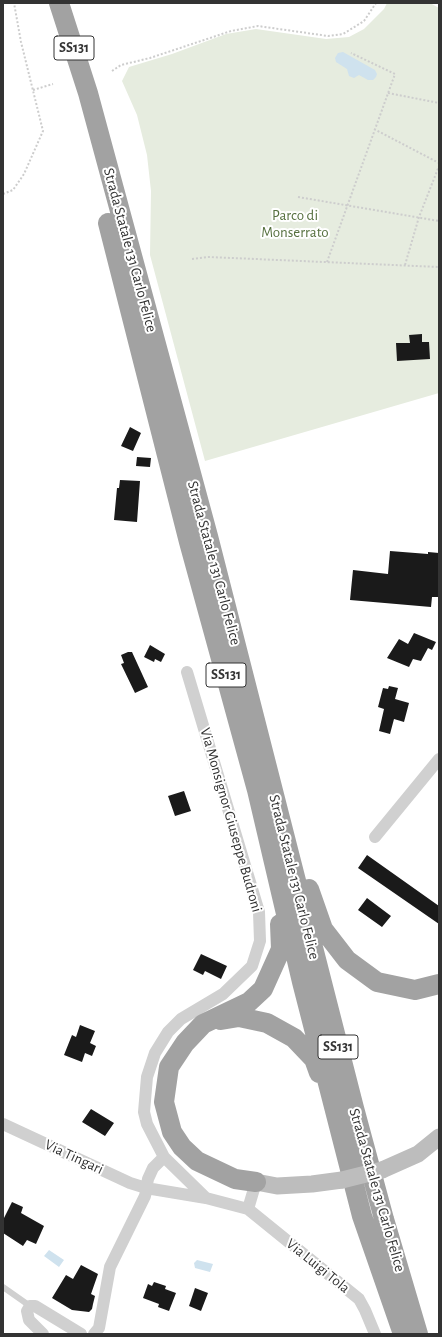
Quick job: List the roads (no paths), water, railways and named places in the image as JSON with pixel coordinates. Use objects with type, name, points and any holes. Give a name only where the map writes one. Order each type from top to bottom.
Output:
[{"type":"highway","points":[[71,3],[88,93]]},
{"type":"highway","name":"Strada Statale 131 Carlo Felice","points":[[52,6],[88,93],[208,536],[354,1108],[384,1219],[418,1334]]},
{"type":"highway","name":"Strada Statale 131 Carlo Felice","points":[[52,6],[87,137],[189,542],[257,790],[302,982],[362,1216],[403,1334]]},
{"type":"highway","points":[[264,758],[323,929],[347,960],[377,982],[415,990],[439,984]]},
{"type":"highway","points":[[256,1182],[235,1179],[197,1161],[182,1147],[172,1132],[164,1102],[169,1067],[185,1042],[203,1024],[249,1002],[263,989],[281,949],[280,925],[257,790]]},
{"type":"highway","points":[[203,1024],[239,1017],[267,1023],[294,1038],[314,1059],[337,1115]]},
{"type":"main road","points":[[256,1182],[277,1186],[312,1184],[342,1180],[382,1170],[418,1154],[439,1137]]},
{"type":"street","name":"Via Monsignor Giuseppe Budroni","points":[[164,1157],[147,1124],[144,1112],[147,1078],[155,1053],[168,1032],[181,1019],[223,994],[252,966],[260,941],[259,912],[188,672]]},
{"type":"street","points":[[375,837],[439,759]]},
{"type":"street","name":"Via Tingari","points":[[3,1124],[130,1183],[146,1188],[206,1198],[248,1209]]},
{"type":"street","points":[[94,1334],[99,1328],[110,1267],[145,1196],[146,1188],[153,1168],[164,1157]]},
{"type":"street","name":"Via Tingari","points":[[164,1157],[206,1198]]},
{"type":"street","points":[[248,1209],[256,1182]]},
{"type":"street","name":"Via Luigi Tola","points":[[248,1209],[358,1299],[376,1334]]},
{"type":"street","points":[[43,1334],[29,1320],[27,1311],[30,1306],[35,1306],[81,1334]]},
{"type":"lane","points":[[3,1287],[30,1306]]},
{"type":"water","points":[[343,52],[375,70],[377,74],[376,77],[373,80],[368,80],[359,75],[354,78],[349,76],[347,69],[336,62],[335,58],[338,53]]},
{"type":"water","points":[[49,1250],[64,1260],[59,1267],[44,1256]]},
{"type":"water","points":[[197,1260],[213,1264],[210,1272],[195,1268],[194,1263]]},
{"type":"park label","name":"Parco di Monserrato","points":[[295,224]]}]
